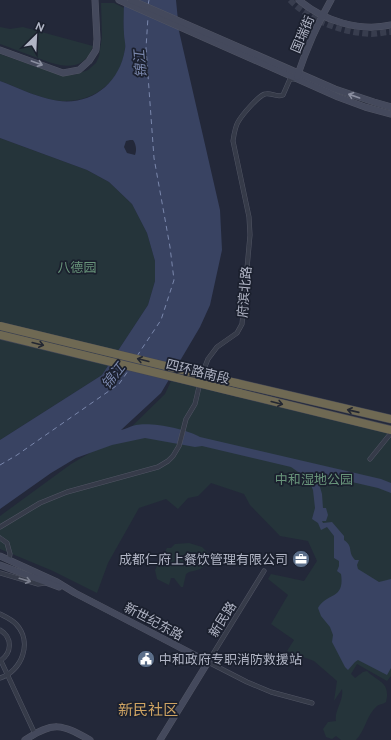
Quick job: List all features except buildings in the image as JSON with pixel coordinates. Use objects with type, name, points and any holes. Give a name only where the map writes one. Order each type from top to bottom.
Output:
[{"type":"highway","name":"四环路南段","points":[[0,326],[391,420]]},
{"type":"highway","name":"四环路南段","points":[[0,335],[239,393],[391,432]]},
{"type":"street","points":[[0,50],[63,73],[79,70],[89,61],[96,50],[98,39],[95,0]]},
{"type":"street","points":[[119,0],[192,30],[364,107],[391,114]]},
{"type":"street","points":[[131,0],[192,30]]},
{"type":"street","points":[[299,0],[322,16],[360,27],[374,28],[391,25]]},
{"type":"street","name":"国瑞街","points":[[297,76],[322,16],[331,0]]},
{"type":"street","points":[[297,76],[391,107]]},
{"type":"street","name":"府滨北路","points":[[0,527],[40,503],[67,492],[158,467],[173,456],[179,446],[188,414],[195,404],[202,374],[208,359],[217,347],[237,333],[242,324],[250,235],[249,217],[233,141],[234,132],[238,122],[260,97],[266,94],[278,97],[283,95],[290,79],[297,76]]},
{"type":"street","points":[[370,459],[391,432]]},
{"type":"street","points":[[0,538],[7,543],[10,554],[9,560]]},
{"type":"street","name":"新世纪东路","points":[[0,557],[57,582],[75,593],[248,682],[271,692],[312,703]]},
{"type":"street","name":"新世纪东路","points":[[0,565],[75,593]]},
{"type":"street","name":"新民路","points":[[160,740],[264,571]]},
{"type":"street","name":"新世纪东路","points":[[1,575],[38,584],[50,583]]},
{"type":"street","points":[[0,614],[10,618],[17,625],[25,644],[24,655],[19,664],[12,672],[0,678]]},
{"type":"street","points":[[0,630],[7,636],[10,647],[8,652],[0,661],[34,734]]},
{"type":"street","points":[[25,740],[51,726],[67,728],[90,740]]},
{"type":"green space","points":[[101,3],[114,3],[124,8],[125,46],[122,61],[117,73],[109,83],[99,91],[88,97],[63,101],[36,95],[0,81],[0,54],[58,74],[74,75],[88,70],[96,63],[99,56],[102,37]]},
{"type":"green space","points":[[0,27],[10,29],[23,27],[93,46],[83,62],[76,65],[60,65],[0,44]]},
{"type":"green space","name":"八德园","points":[[0,138],[87,170],[109,182],[132,204],[147,233],[155,261],[155,281],[148,305],[102,375],[0,440]]},
{"type":"green space","name":"中和湿地公园","points":[[171,381],[391,434],[391,676],[387,681],[357,664],[351,674],[355,678],[367,671],[382,683],[387,690],[386,702],[374,709],[356,740],[341,740],[336,736],[332,739],[326,737],[323,729],[328,722],[336,721],[336,713],[342,698],[342,689],[334,701],[337,681],[314,661],[287,651],[294,640],[271,624],[288,595],[268,579],[271,574],[304,581],[317,561],[308,541],[280,536],[250,505],[244,494],[211,483],[198,496],[188,498],[178,509],[166,499],[139,508],[108,563],[97,593],[53,571],[0,549],[0,516],[71,464],[126,432],[165,394]]},
{"type":"green space","points":[[189,543],[202,547],[209,554],[206,565],[186,574],[183,587],[181,587],[174,578],[171,578],[169,585],[157,579],[155,570],[167,548],[171,548],[175,544]]},
{"type":"water","name":"锦江","points":[[124,0],[176,0],[179,31],[220,210],[222,250],[210,305],[200,327],[161,393],[121,430],[134,425],[143,424],[169,427],[186,431],[200,437],[381,479],[391,483],[391,493],[378,488],[330,477],[325,478],[320,487],[323,508],[326,508],[328,515],[326,521],[322,521],[323,523],[332,522],[344,536],[344,540],[350,547],[351,554],[355,560],[359,560],[357,565],[358,569],[379,582],[391,579],[391,668],[387,675],[358,660],[348,670],[332,642],[333,635],[330,627],[321,616],[318,608],[322,603],[338,592],[342,582],[341,574],[337,571],[339,561],[334,558],[334,536],[327,527],[321,530],[318,523],[312,519],[315,508],[313,490],[310,483],[304,476],[291,467],[202,446],[195,447],[145,438],[112,445],[76,458],[51,473],[0,509],[0,440],[102,375],[148,305],[155,281],[155,261],[147,233],[132,204],[109,182],[87,170],[0,138],[0,81],[36,95],[63,101],[76,101],[88,98],[99,92],[116,74],[122,62],[125,47]],"holes":[[[133,140],[136,147],[135,155],[127,153],[124,147],[126,141]]]},
{"type":"ferry route","points":[[148,5],[149,0]]},
{"type":"ferry route","points":[[137,356],[161,320],[174,280],[170,247],[154,158],[146,48],[148,17]]},
{"type":"ferry route","points":[[0,465],[17,455],[119,384],[128,371]]},
{"type":"tunnel","points":[[290,0],[317,20],[339,28],[372,34],[391,32]]},
{"type":"place","name":"成都仁府上餐饮管理有限公司","points":[[301,559]]},
{"type":"place","name":"中和政府专职消防救援站","points":[[146,659]]},
{"type":"district","name":"新民社区","points":[[148,710]]}]
